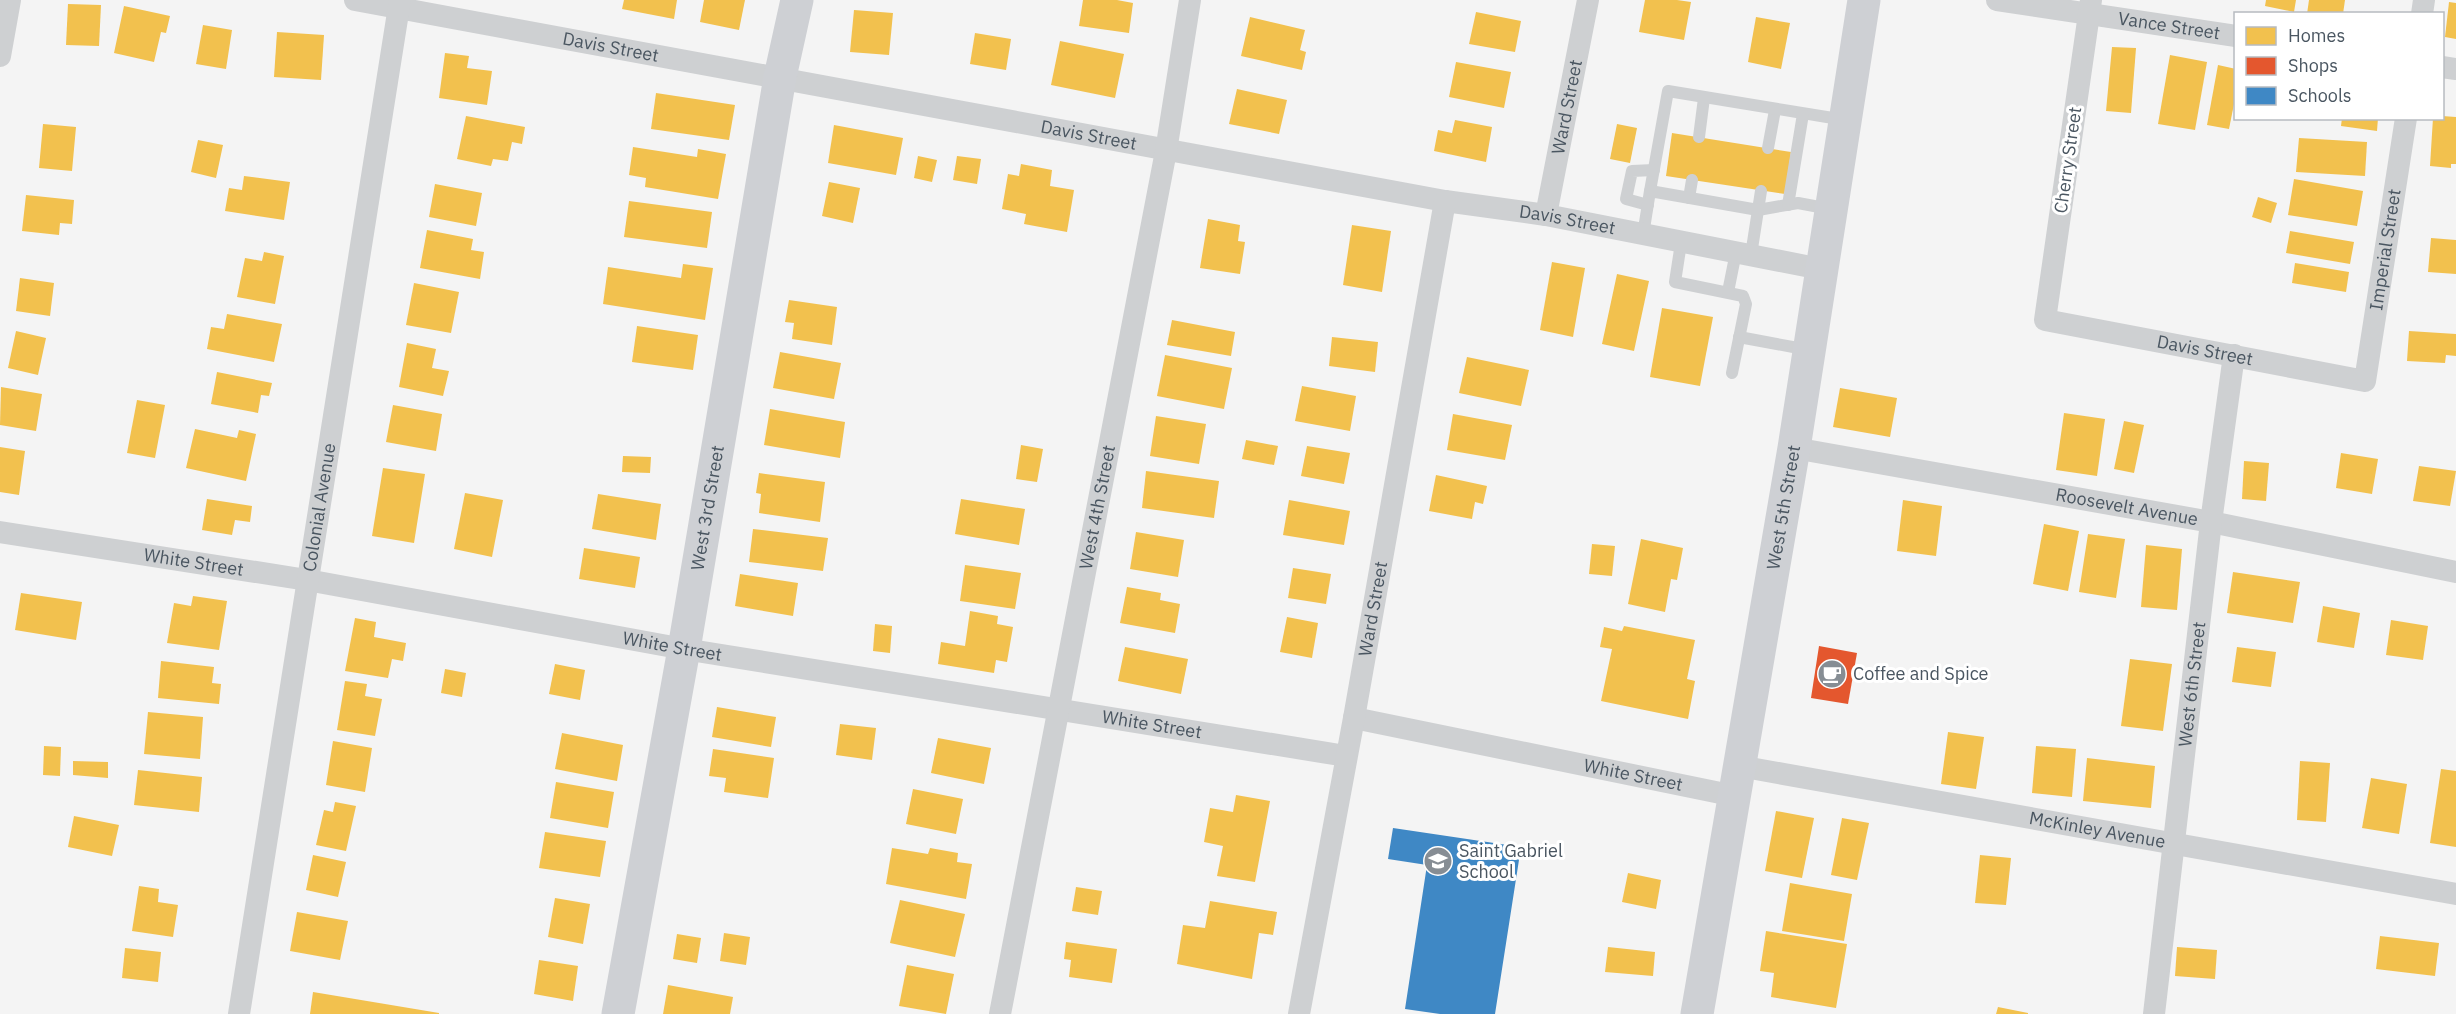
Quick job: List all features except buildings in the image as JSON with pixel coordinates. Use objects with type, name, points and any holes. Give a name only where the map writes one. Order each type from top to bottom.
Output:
[{"type":"street","points":[[0,56],[9,0]]},
{"type":"street","name":"Davis Street","points":[[355,0],[399,4],[1166,151],[1445,201],[1546,215],[1821,269]]},
{"type":"street","name":"West 3rd Street","points":[[618,1014],[684,649],[780,77],[796,0]]},
{"type":"street","name":"West 4th Street","points":[[1000,1014],[1166,151],[1190,0]]},
{"type":"street","name":"Ward Street","points":[[1546,215],[1588,0]]},
{"type":"street","name":"West 5th Street","points":[[1697,1014],[1794,448],[1864,0]]},
{"type":"street","name":"Vance Street","points":[[1997,0],[2090,7],[2234,36]]},
{"type":"street","name":"Colonial Avenue","points":[[239,1014],[399,4]]},
{"type":"street","name":"Cherry Street","points":[[2045,320],[2090,7]]},
{"type":"street","name":"Imperial Street","points":[[2365,381],[2406,120]]},
{"type":"street","name":"Ward Street","points":[[1299,1014],[1354,718],[1445,201]]},
{"type":"street","name":"Davis Street","points":[[2045,320],[2365,381]]},
{"type":"street","name":"West 6th Street","points":[[2154,1014],[2211,522],[2234,355]]},
{"type":"street","name":"Roosevelt Avenue","points":[[1794,448],[2211,522],[2456,572]]},
{"type":"street","name":"White Street","points":[[0,532],[307,580],[684,649],[1346,756]]},
{"type":"street","name":"White Street","points":[[1354,718],[1737,781]]},
{"type":"street","name":"McKinley Avenue","points":[[1737,781],[2173,844],[2456,894]]},
{"type":"lane","points":[[1642,235],[1668,92],[1845,120]]},
{"type":"lane","points":[[1699,138],[1704,98]]},
{"type":"lane","points":[[1768,148],[1775,110]]},
{"type":"lane","points":[[1788,205],[1803,114]]},
{"type":"lane","points":[[1648,205],[1626,199],[1632,171],[1654,170]]},
{"type":"lane","points":[[1689,198],[1692,180]]},
{"type":"lane","points":[[1728,292],[1744,254],[1758,210],[1761,190]]},
{"type":"lane","points":[[1650,191],[1758,210],[1798,203],[1831,209]]},
{"type":"lane","points":[[1681,243],[1675,282],[1743,296],[1746,303],[1732,373]]},
{"type":"lane","points":[[1739,337],[1809,350]]},
{"type":"place","name":"Coffee and Spice","points":[[1832,674]]},
{"type":"place","name":"Saint Gabriel School","points":[[1438,861]]}]
